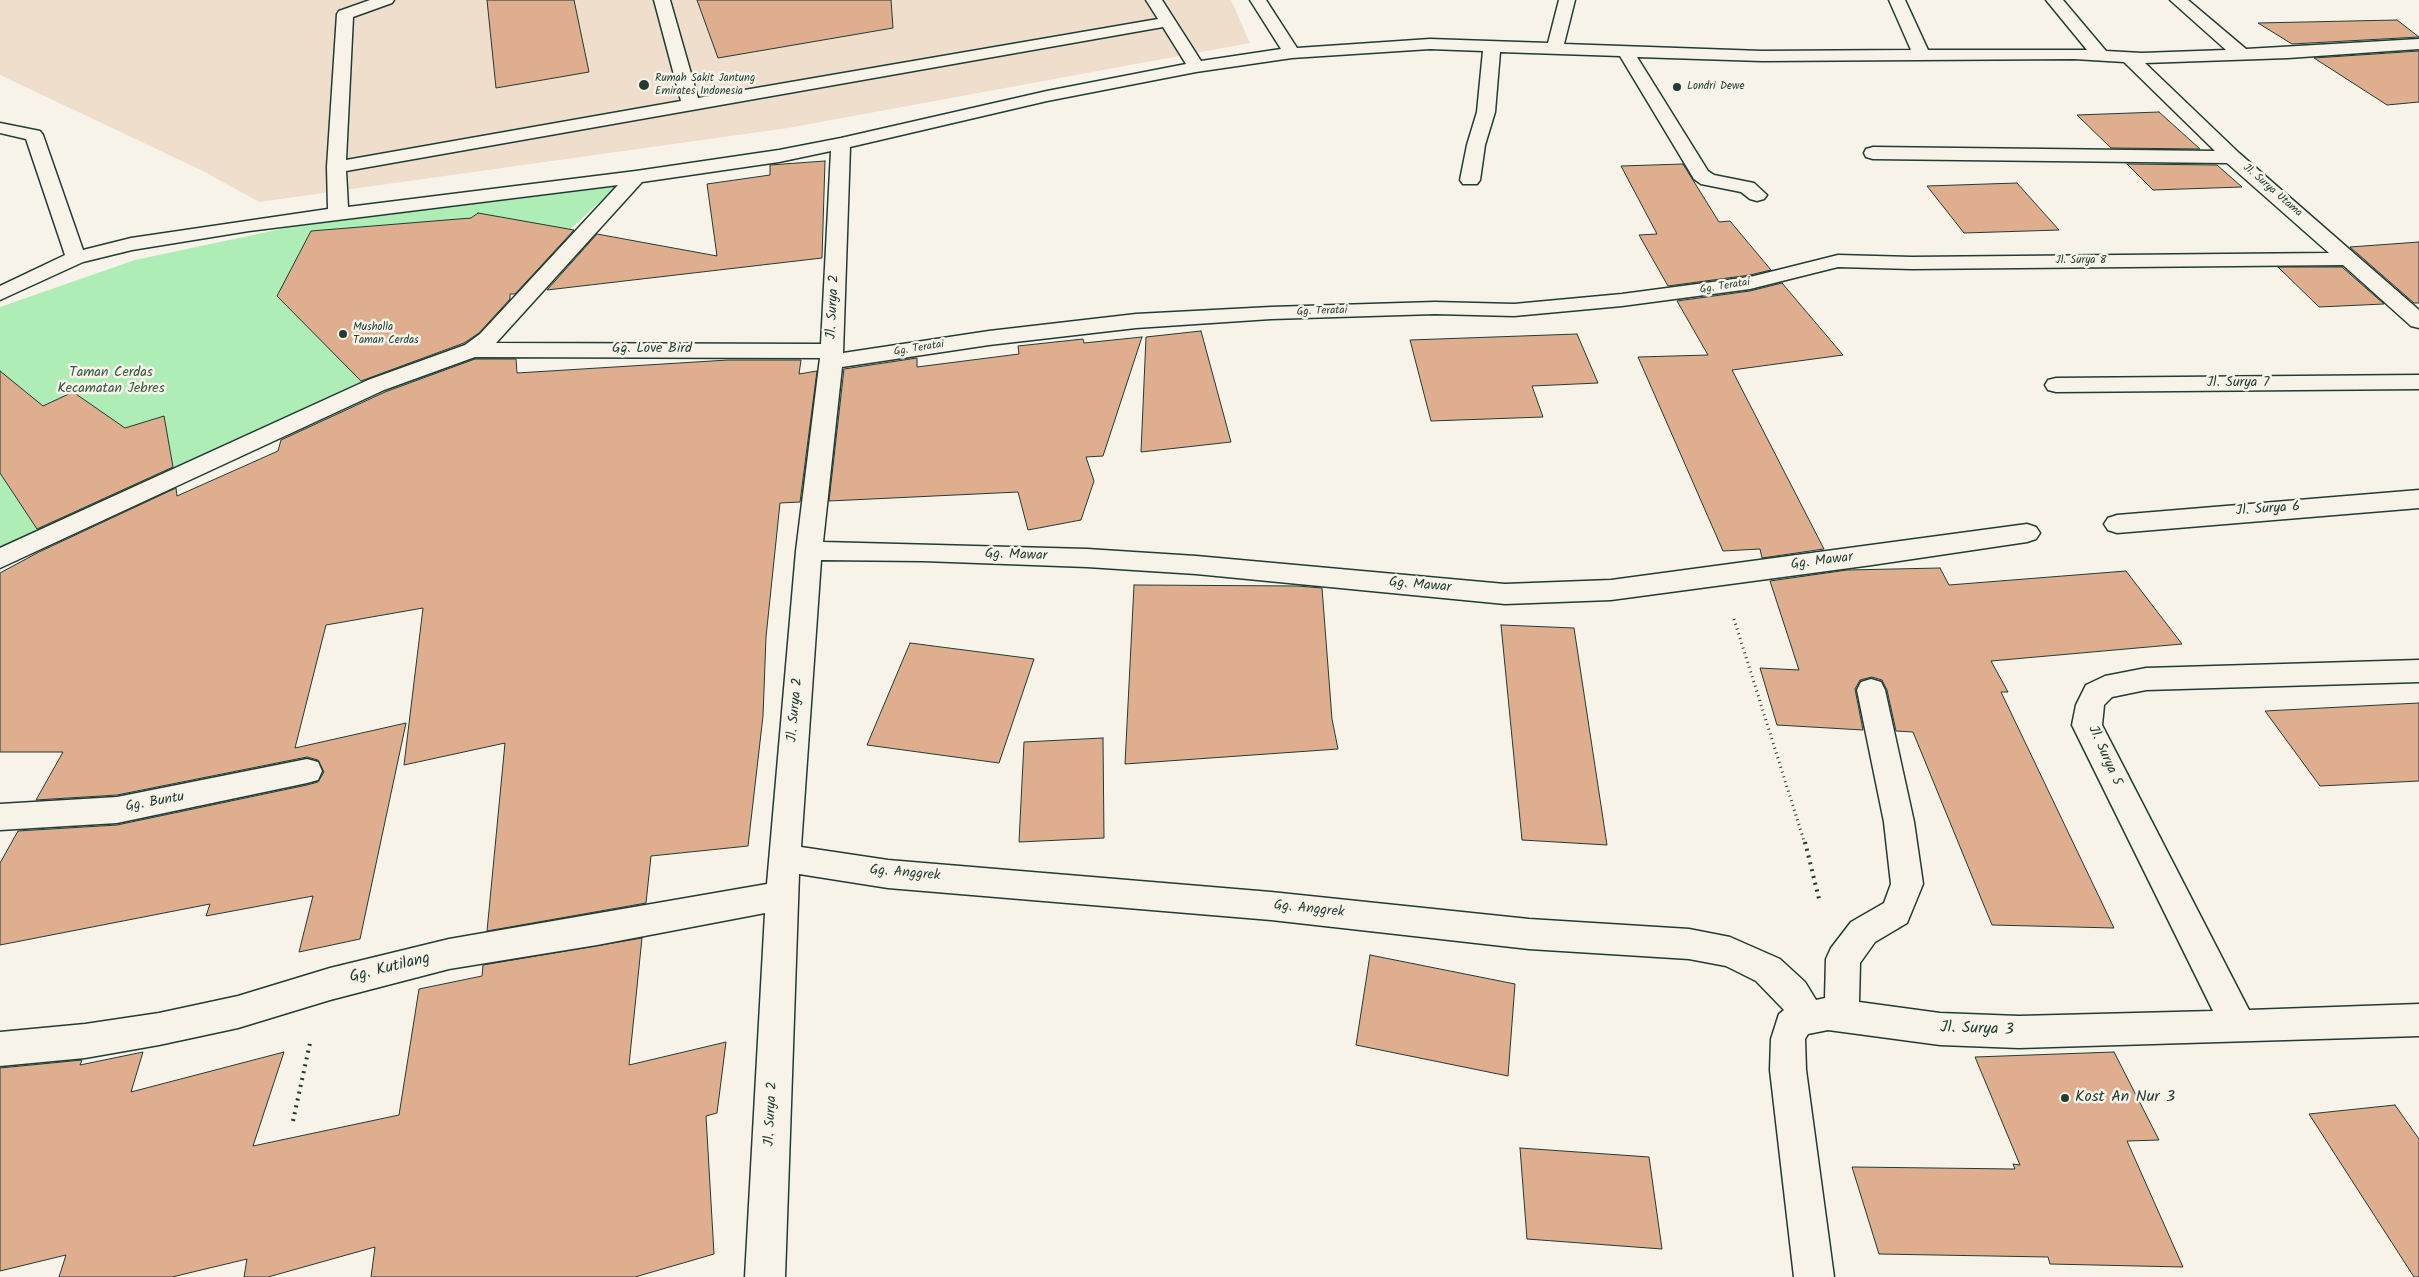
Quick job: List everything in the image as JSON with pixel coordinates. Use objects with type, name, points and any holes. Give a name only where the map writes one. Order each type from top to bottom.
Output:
[{"type":"street","points":[[338,214],[336,167],[345,14],[386,0]]},
{"type":"street","points":[[662,0],[691,105]]},
{"type":"street","points":[[1154,0],[1166,22],[1196,67]]},
{"type":"street","points":[[1258,0],[1292,52]]},
{"type":"street","points":[[1555,47],[1567,0]]},
{"type":"street","points":[[1897,0],[1921,54]]},
{"type":"street","points":[[2054,0],[2100,54]]},
{"type":"street","points":[[2178,0],[2242,55]]},
{"type":"street","points":[[336,167],[1166,22]]},
{"type":"street","points":[[0,294],[76,258],[131,244],[187,234],[338,214],[636,178],[841,144],[1047,96],[1196,67],[1292,52],[1383,46],[1492,45],[1762,56],[2100,54],[2130,58],[2242,55],[2419,44]]},
{"type":"street","points":[[1470,180],[1476,145],[1486,112],[1492,45]]},
{"type":"street","points":[[1625,51],[1701,175],[1708,180],[1747,187],[1757,195]]},
{"type":"street","name":"Jl. Surya Utama","points":[[2130,58],[2232,157],[2419,320]]},
{"type":"street","points":[[0,128],[34,135],[76,258]]},
{"type":"street","name":"Jl. Surya 2","points":[[764,1277],[784,858],[809,551],[831,356],[841,144]]},
{"type":"street","points":[[1873,153],[2232,157]]},
{"type":"street","points":[[0,559],[376,386],[473,350],[488,339],[636,178]]},
{"type":"street","name":"Jl. Surya 8","points":[[1812,268],[1824,263],[1857,260],[1912,264],[2350,259]]},
{"type":"street","name":"Gg. Teratai","points":[[831,356],[1136,321],[1291,312],[1435,308],[1536,308],[1696,292],[1750,283],[1812,268]]},
{"type":"street","name":"Gg. Love Bird","points":[[473,350],[831,356]]},
{"type":"street","name":"Jl. Surya 7","points":[[2056,385],[2419,382]]},
{"type":"street","name":"Jl. Surya 6","points":[[2117,524],[2217,514],[2419,499]]},
{"type":"street","name":"Gg. Mawar","points":[[809,551],[923,552],[1196,564],[1505,594],[1611,590],[1872,556],[2027,533]]},
{"type":"street","name":"Jl. Surya 5","points":[[2240,1028],[2088,725],[2090,705],[2096,693],[2105,687],[2146,679],[2419,671]]},
{"type":"street","points":[[1841,1016],[1843,959],[1863,932],[1896,912],[1907,884],[1900,822],[1870,690]]},
{"type":"street","name":"Gg. Buntu","points":[[0,817],[78,814],[117,810],[307,771]]},
{"type":"street","name":"Gg. Anggrek","points":[[784,858],[888,874],[1271,906],[1529,934],[1688,944],[1730,952],[1768,970],[1793,993],[1807,1017]]},
{"type":"street","name":"Gg. Kutilang","points":[[0,1049],[85,1041],[159,1029],[238,1012],[322,987],[449,954],[597,930],[782,896]]},
{"type":"street","name":"Jl. Surya 3","points":[[1807,1017],[1828,1014],[1940,1029],[1982,1032],[2240,1028],[2419,1020]]},
{"type":"street","points":[[1807,1017],[1800,1018],[1791,1026],[1788,1038],[1788,1070],[1814,1277]]},
{"type":"path","points":[[1720,575],[1811,862],[1822,910]]},
{"type":"path","points":[[293,1121],[322,987]]},
{"type":"shaded area","name":"Rumah Sakit Jantung Emirates Indonesia","points":[[0,0],[1231,0],[1250,43],[788,128],[259,202],[203,171],[0,75]]},
{"type":"green space","name":"Taman Cerdas Kecamatan Jebres","points":[[622,181],[454,338],[0,555],[0,307],[135,260],[286,228]]},
{"type":"building","points":[[487,0],[574,0],[589,72],[496,88]]},
{"type":"building","points":[[697,0],[891,0],[893,28],[718,58]]},
{"type":"building","points":[[2397,20],[2419,37],[2292,44],[2258,23]]},
{"type":"building","points":[[2419,51],[2419,102],[2387,105],[2314,58]]},
{"type":"building","points":[[2159,112],[2200,149],[2111,148],[2077,115]]},
{"type":"building","points":[[825,161],[822,258],[547,290],[597,234],[717,256],[707,184],[770,175],[770,165]]},
{"type":"building","points":[[1683,164],[1719,222],[1730,221],[1771,270],[1750,275],[1668,286],[1639,235],[1657,234],[1621,166]]},
{"type":"building","points":[[2127,164],[2217,165],[2242,187],[2153,190]]},
{"type":"building","points":[[2017,183],[2059,230],[1964,233],[1927,186]]},
{"type":"building","points":[[478,213],[574,230],[515,294],[510,294],[510,299],[479,333],[464,343],[361,381],[277,296],[311,231],[471,218]]},
{"type":"building","points":[[2419,242],[2419,303],[2414,303],[2350,247]]},
{"type":"building","points":[[2278,267],[2342,267],[2384,304],[2319,307]]},
{"type":"building","points":[[1782,283],[1843,355],[1732,370],[1824,549],[1762,558],[1760,549],[1723,551],[1638,357],[1708,355],[1677,301],[1750,291]]},
{"type":"building","points":[[1201,331],[1231,442],[1141,452],[1146,337]]},
{"type":"building","points":[[1577,334],[1598,383],[1532,386],[1543,417],[1431,421],[1410,340]]},
{"type":"building","points":[[1142,337],[1103,456],[1086,457],[1094,481],[1081,520],[1028,530],[1018,492],[829,501],[844,369],[917,358],[917,367],[1019,354],[1018,346],[1083,339],[1084,343]]},
{"type":"building","points":[[475,359],[516,359],[517,373],[728,360],[801,360],[799,374],[817,371],[800,502],[780,503],[766,637],[763,716],[748,846],[651,856],[646,903],[487,931],[505,743],[404,765],[423,608],[326,625],[295,748],[406,723],[360,939],[299,952],[313,896],[206,916],[210,904],[0,945],[0,863],[18,831],[117,825],[307,785],[318,782],[324,772],[318,760],[307,757],[117,795],[36,800],[63,752],[0,752],[0,573],[39,552],[176,488],[177,496],[278,451],[281,440],[385,392]]},
{"type":"building","points":[[0,371],[43,406],[73,392],[125,428],[164,416],[173,467],[37,529],[0,473]]},
{"type":"building","points":[[1940,568],[1949,585],[2126,571],[2182,644],[1991,661],[2008,692],[2001,692],[2114,928],[1992,925],[1913,732],[1896,731],[1887,690],[1882,680],[1872,677],[1860,680],[1855,689],[1863,730],[1777,725],[1760,668],[1799,670],[1770,581],[1847,570]]},
{"type":"building","points":[[1134,585],[1297,586],[1322,588],[1332,719],[1338,749],[1125,764]]},
{"type":"building","points":[[1501,625],[1574,628],[1607,845],[1522,840]]},
{"type":"building","points":[[910,643],[1034,659],[999,763],[867,745]]},
{"type":"building","points":[[2419,703],[2419,781],[2320,786],[2265,711]]},
{"type":"building","points":[[1103,738],[1104,838],[1019,842],[1024,742]]},
{"type":"building","points":[[642,938],[629,1065],[726,1042],[717,1113],[706,1116],[714,1254],[635,1277],[371,1277],[375,1247],[268,1277],[244,1277],[247,1259],[172,1277],[59,1277],[66,1255],[0,1271],[0,1068],[82,1060],[80,1065],[143,1052],[131,1092],[284,1052],[253,1146],[399,1115],[419,989],[482,976],[483,965]]},
{"type":"building","points":[[1370,955],[1515,984],[1508,1076],[1356,1045]]},
{"type":"building","points":[[2114,1052],[2159,1140],[2127,1141],[2183,1267],[2050,1264],[2048,1257],[1879,1254],[1852,1167],[2015,1169],[2013,1164],[2020,1165],[1975,1057]]},
{"type":"building","points":[[2395,1105],[2419,1139],[2419,1277],[2414,1277],[2309,1114]]},
{"type":"building","points":[[1520,1148],[1649,1157],[1662,1249],[1527,1239]]},
{"type":"place","name":"Rumah Sakit Jantung Emirates Indonesia","points":[[644,85]]},
{"type":"place","name":"Londri Dewe","points":[[1677,87]]},
{"type":"place","name":"Musholla Taman Cerdas","points":[[343,334]]},
{"type":"place","name":"Kost An Nur 3","points":[[2065,1098]]}]
